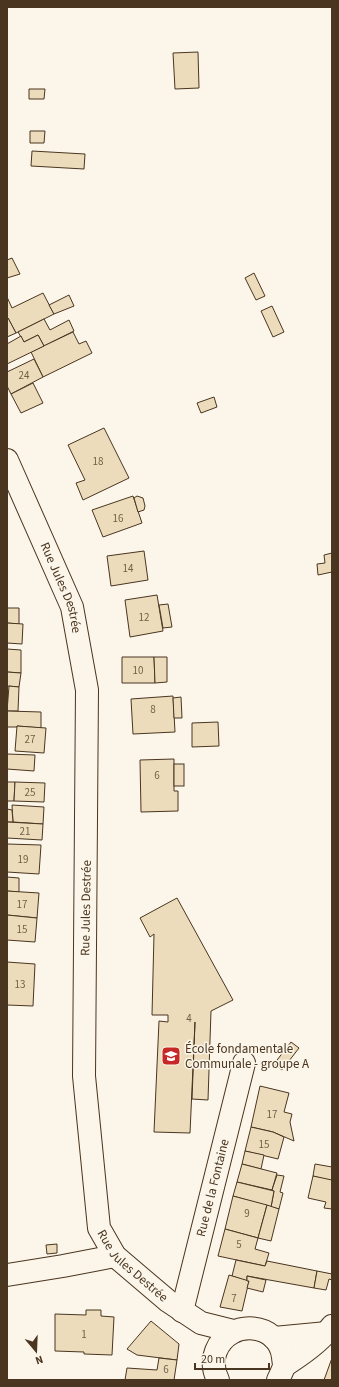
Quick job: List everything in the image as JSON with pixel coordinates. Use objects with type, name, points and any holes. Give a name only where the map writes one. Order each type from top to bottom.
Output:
[{"type":"street","name":"Rue Jules Destrée","points":[[7,460],[72,607],[87,690],[84,1076],[99,1228],[116,1256],[182,1311],[201,1323],[233,1331]]},
{"type":"street","name":"Rue de la Fontaine","points":[[182,1311],[244,1064]]},
{"type":"street","points":[[7,1274],[63,1266],[116,1256]]},
{"type":"street","points":[[201,1323],[213,1359],[214,1373],[218,1380]]},
{"type":"street","points":[[213,1359],[220,1342],[233,1331],[247,1327],[262,1330],[274,1338],[282,1351],[281,1373]]},
{"type":"street","points":[[274,1338],[330,1331]]},
{"type":"street","points":[[281,1373],[298,1356],[330,1331]]},
{"type":"building","points":[[198,52],[199,88],[175,89],[173,53]]},
{"type":"building","points":[[29,89],[45,89],[44,99],[29,99]]},
{"type":"building","points":[[30,131],[45,131],[44,143],[30,143]]},
{"type":"building","points":[[32,151],[85,154],[84,169],[31,166]]},
{"type":"building","points":[[12,258],[20,274],[7,278],[7,260]]},
{"type":"building","points":[[254,273],[265,296],[256,300],[245,278]]},
{"type":"building","points":[[43,293],[54,314],[16,333],[8,318],[7,319],[7,297],[12,308]]},
{"type":"building","points":[[69,295],[74,306],[54,314],[49,305]]},
{"type":"building","points":[[272,306],[284,332],[273,337],[261,311]]},
{"type":"building","points":[[8,318],[16,333],[7,337],[7,319]]},
{"type":"building","points":[[44,319],[50,330],[69,320],[74,331],[44,346],[38,335],[24,342],[18,332]]},
{"type":"building","points":[[73,332],[79,344],[86,341],[92,353],[43,377],[31,352]]},
{"type":"building","points":[[38,335],[44,346],[7,364],[7,344],[21,336],[24,342]]},
{"type":"building","points":[[34,359],[43,377],[11,394],[7,386],[7,372]]},
{"type":"building","points":[[33,383],[43,403],[21,413],[11,394]]},
{"type":"building","points":[[214,397],[217,407],[201,413],[197,403]]},
{"type":"building","points":[[104,428],[129,478],[83,500],[76,483],[85,480],[68,445]]},
{"type":"building","points":[[133,496],[142,523],[103,537],[92,510]]},
{"type":"building","points":[[137,496],[143,498],[145,506],[144,510],[138,512],[134,498]]},
{"type":"building","points":[[144,551],[148,580],[111,586],[107,556]]},
{"type":"building","points":[[332,553],[332,572],[318,575],[317,564],[325,563],[324,555]]},
{"type":"building","points":[[157,595],[163,631],[130,637],[125,600]]},
{"type":"building","points":[[168,604],[172,627],[163,628],[159,605]]},
{"type":"building","points":[[7,608],[19,608],[19,624],[7,623]]},
{"type":"building","points":[[7,623],[23,624],[22,644],[7,643]]},
{"type":"building","points":[[7,649],[21,650],[21,673],[7,672]]},
{"type":"building","points":[[122,657],[154,657],[155,683],[122,683]]},
{"type":"building","points":[[154,657],[167,657],[167,682],[155,683]]},
{"type":"building","points":[[7,672],[21,673],[19,687],[7,686]]},
{"type":"building","points":[[9,686],[19,687],[18,711],[7,711]]},
{"type":"building","points":[[173,696],[175,732],[133,734],[131,699]]},
{"type":"building","points":[[181,697],[182,718],[174,718],[173,698]]},
{"type":"building","points":[[7,711],[41,712],[41,728],[17,726],[7,727]]},
{"type":"building","points":[[218,722],[219,746],[192,747],[192,723]]},
{"type":"building","points":[[17,726],[46,728],[44,753],[15,751]]},
{"type":"building","points":[[7,754],[35,755],[34,771],[7,769]]},
{"type":"building","points":[[174,759],[174,791],[178,791],[178,811],[141,812],[140,760]]},
{"type":"building","points":[[174,764],[184,764],[184,786],[174,786]]},
{"type":"building","points":[[7,782],[15,782],[14,801],[7,801]]},
{"type":"building","points":[[15,782],[45,783],[44,802],[14,801]]},
{"type":"building","points":[[12,805],[44,807],[43,824],[13,822]]},
{"type":"building","points":[[7,809],[12,810],[13,822],[7,822]]},
{"type":"building","points":[[7,822],[43,824],[42,840],[7,838]]},
{"type":"building","points":[[7,844],[41,845],[39,874],[7,872]]},
{"type":"building","points":[[7,877],[19,878],[19,892],[7,891]]},
{"type":"building","points":[[7,891],[39,893],[37,918],[7,915]]},
{"type":"building","points":[[177,898],[233,1000],[211,1011],[208,1100],[192,1099],[195,1022],[190,1133],[154,1132],[159,1021],[168,1022],[168,1015],[152,1015],[154,934],[150,937],[140,918]]},
{"type":"building","points":[[7,915],[37,918],[35,942],[7,940]]},
{"type":"building","points":[[7,962],[35,964],[33,1006],[7,1005]]},
{"type":"building","points":[[291,1042],[299,1048],[282,1070],[274,1064]]},
{"type":"building","points":[[260,1086],[289,1093],[284,1112],[292,1114],[290,1122],[294,1141],[273,1132],[251,1127]]},
{"type":"building","points":[[251,1127],[273,1132],[284,1137],[278,1159],[245,1151]]},
{"type":"building","points":[[245,1151],[264,1155],[261,1169],[242,1164]]},
{"type":"building","points":[[242,1164],[277,1173],[272,1190],[237,1182]]},
{"type":"building","points":[[315,1164],[332,1167],[332,1181],[313,1176]]},
{"type":"building","points":[[277,1175],[284,1176],[280,1192],[283,1193],[279,1209],[271,1207],[274,1191],[272,1190]]},
{"type":"building","points":[[313,1176],[332,1180],[332,1209],[324,1208],[326,1202],[308,1198]]},
{"type":"building","points":[[237,1182],[274,1191],[271,1207],[233,1196]]},
{"type":"building","points":[[233,1196],[267,1205],[258,1238],[225,1229]]},
{"type":"building","points":[[267,1205],[279,1209],[271,1241],[258,1238]]},
{"type":"building","points":[[225,1229],[258,1238],[255,1249],[269,1253],[265,1266],[218,1256]]},
{"type":"building","points":[[57,1244],[57,1253],[47,1254],[46,1245]]},
{"type":"building","points":[[236,1260],[265,1266],[267,1261],[317,1271],[314,1288],[247,1276],[247,1281],[232,1276]]},
{"type":"building","points":[[317,1271],[332,1274],[332,1280],[329,1279],[326,1290],[314,1288]]},
{"type":"building","points":[[229,1275],[249,1281],[242,1311],[220,1307]]},
{"type":"building","points":[[247,1276],[266,1280],[263,1292],[247,1288],[249,1281],[247,1281]]},
{"type":"building","points":[[86,1310],[101,1310],[101,1316],[114,1317],[112,1355],[55,1351],[55,1314],[86,1315]]},
{"type":"building","points":[[151,1321],[179,1344],[177,1360],[137,1355],[127,1349]]},
{"type":"building","points":[[159,1358],[177,1360],[174,1380],[125,1380],[127,1368],[157,1370]]},
{"type":"building","points":[[332,1358],[332,1380],[324,1380]]},
{"type":"place","name":"École fondamentale Communale - groupe A","points":[[171,1056]]}]
